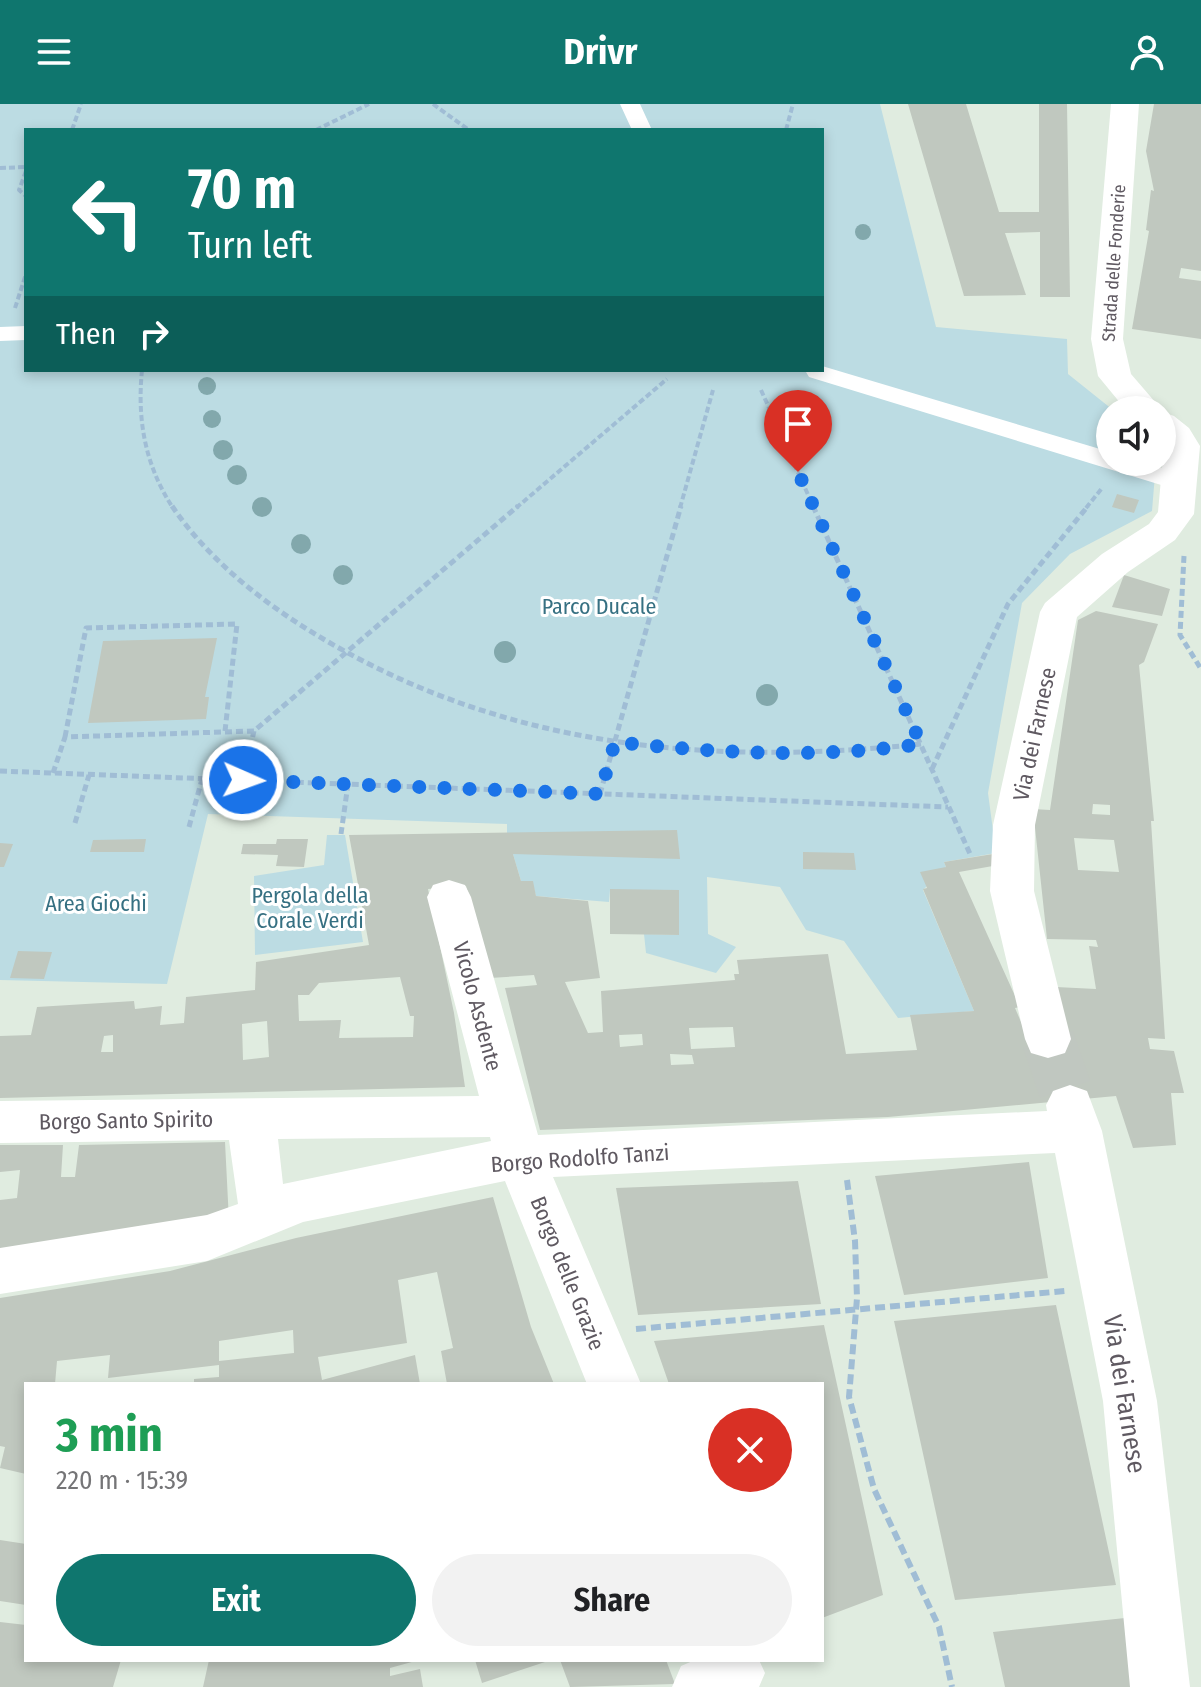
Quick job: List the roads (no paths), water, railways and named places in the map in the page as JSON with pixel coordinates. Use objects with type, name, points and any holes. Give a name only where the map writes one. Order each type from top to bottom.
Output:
[{"type":"street","points":[[630,104],[641,128]]},
{"type":"street","name":"Strada delle Fonderie","points":[[1125,104],[1107,339],[1115,376],[1133,396]]},
{"type":"street","points":[[0,334],[24,333]]},
{"type":"street","points":[[818,372],[1096,456]]},
{"type":"street","points":[[1161,476],[1190,485],[1182,446],[1176,435]]},
{"type":"street","name":"Via dei Farnese","points":[[1048,1039],[1012,891],[1014,825],[1059,612],[1115,563],[1162,532],[1176,514],[1175,497],[1190,485]]},
{"type":"street","name":"Vicolo Asdente","points":[[449,897],[514,1137]]},
{"type":"street","name":"Via dei Farnese","points":[[1074,1118],[1130,1401],[1160,1687]]},
{"type":"street","name":"Borgo Rodolfo Tanzi","points":[[0,1271],[207,1238],[295,1202],[514,1137],[842,1143],[1074,1118]]},
{"type":"street","points":[[252,1119],[259,1196],[271,1213]]},
{"type":"street","name":"Borgo Santo Spirito","points":[[0,1122],[252,1119],[514,1137]]},
{"type":"street","name":"Borgo delle Grazie","points":[[514,1137],[613,1382]]},
{"type":"tunnel","points":[[1048,1039],[1070,1104]]},
{"type":"park label","name":"Parco Ducale","points":[[599,606]]},
{"type":"park label","name":"Area Giochi","points":[[96,903]]},
{"type":"park label","name":"Pergola della Corale Verdi","points":[[310,908]]}]
